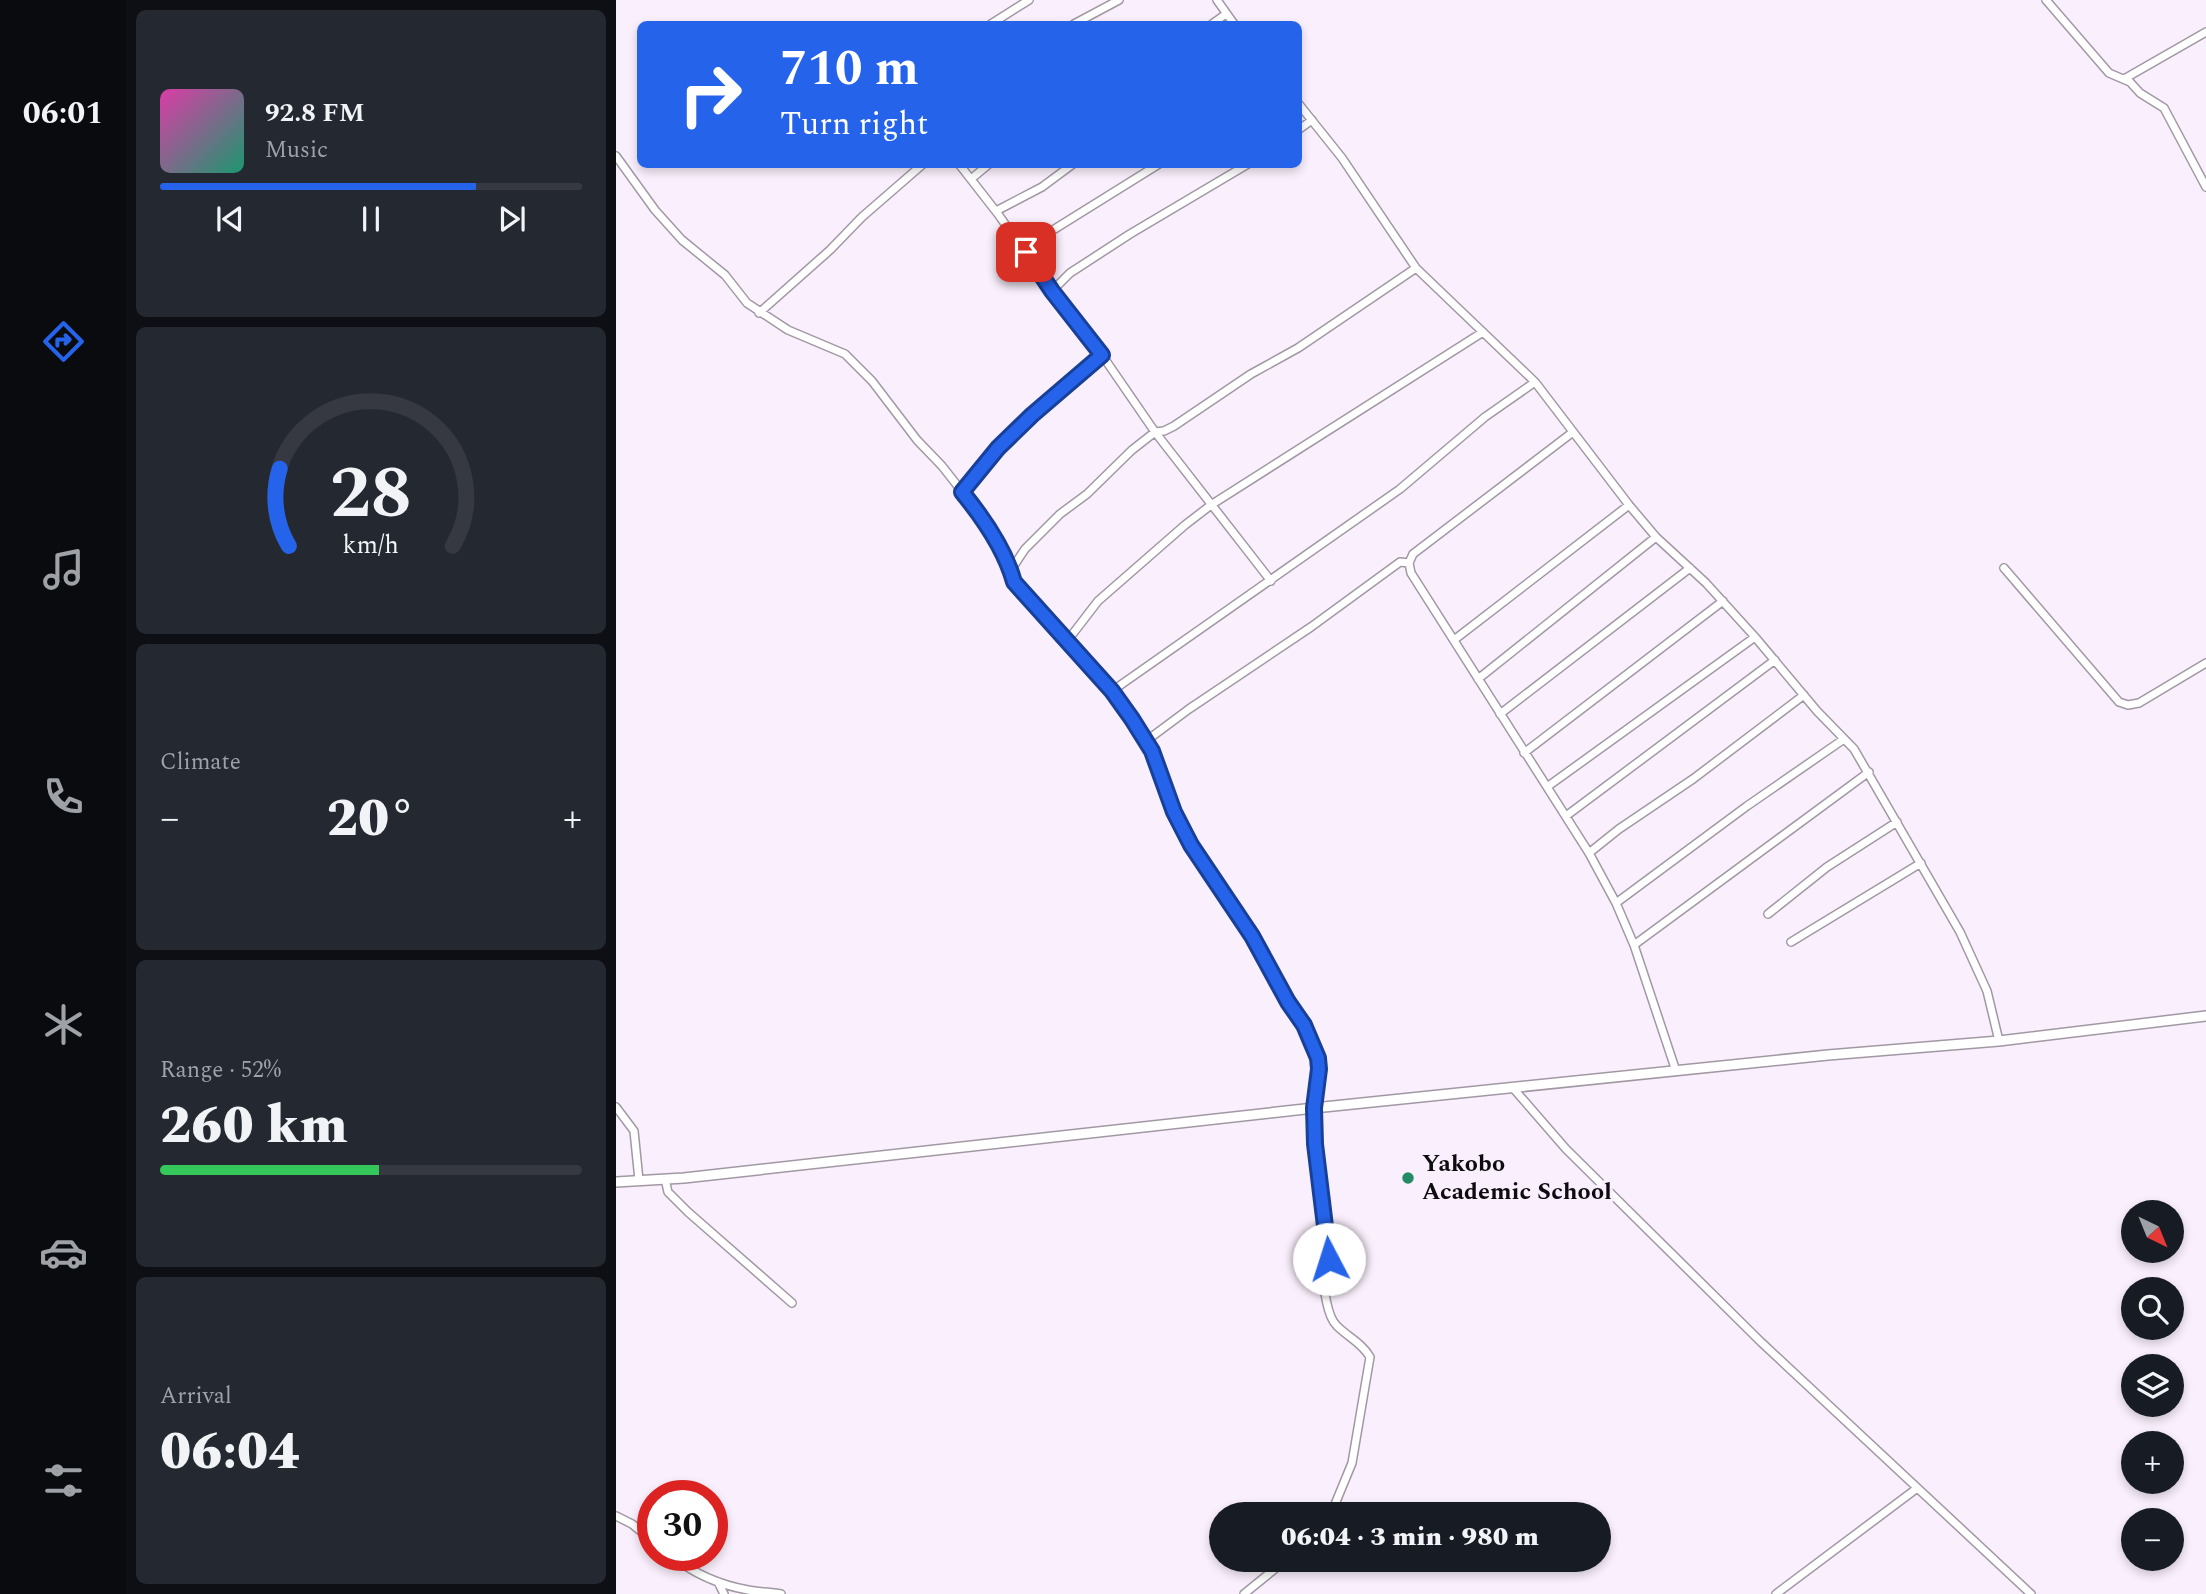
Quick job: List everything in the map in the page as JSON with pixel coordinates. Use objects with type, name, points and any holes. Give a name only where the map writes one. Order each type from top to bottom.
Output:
[{"type":"street","points":[[996,21],[1029,0]]},
{"type":"street","points":[[1080,21],[1119,0]]},
{"type":"street","points":[[1217,0],[1232,21]]},
{"type":"street","points":[[2046,0],[2109,73],[2130,82],[2140,93],[2164,108],[2206,187]]},
{"type":"street","points":[[1216,21],[1226,14]]},
{"type":"street","points":[[2124,79],[2206,32]]},
{"type":"street","points":[[1302,108],[1342,158],[1416,268],[1535,382],[1629,505],[1657,537],[1723,601],[1854,749],[1960,932],[1982,979],[1999,1041]]},
{"type":"street","points":[[1302,127],[1312,120]]},
{"type":"street","points":[[616,156],[655,210],[682,240],[725,275],[747,303],[788,330],[850,358],[872,381],[917,440],[982,517],[1011,570],[1014,582],[1112,691],[1146,741],[1174,812],[1191,845],[1266,958],[1313,1045],[1319,1069],[1314,1108],[1315,1144],[1329,1245],[1329,1259],[1324,1272],[1329,1317],[1365,1348],[1370,1357],[1352,1463],[1336,1502]]},
{"type":"street","points":[[759,313],[918,168]]},
{"type":"street","points":[[962,168],[1102,355],[1155,432],[1271,580]]},
{"type":"street","points":[[971,179],[984,168]]},
{"type":"street","points":[[996,211],[1042,187],[1068,168]]},
{"type":"street","points":[[1026,252],[1062,224],[1153,168]]},
{"type":"street","points":[[1052,291],[1070,273],[1130,234],[1241,168]]},
{"type":"street","points":[[1011,570],[1025,549],[1060,514],[1087,494],[1132,450],[1155,432],[1174,426],[1251,374],[1298,348],[1416,268]]},
{"type":"street","points":[[1068,640],[1098,601],[1185,524],[1483,331]]},
{"type":"street","points":[[962,492],[998,448],[1102,355]]},
{"type":"street","points":[[1112,691],[1400,489],[1485,417],[1535,382]]},
{"type":"street","points":[[1573,432],[1413,554],[1409,562],[1411,573],[1590,853],[1634,945],[1676,1071]]},
{"type":"street","points":[[1454,639],[1629,505]]},
{"type":"street","points":[[1478,679],[1657,537]]},
{"type":"street","points":[[1146,741],[1400,562],[1409,562]]},
{"type":"street","points":[[1500,714],[1690,568]]},
{"type":"street","points":[[2004,568],[2119,702],[2128,705],[2139,703],[2206,663]]},
{"type":"street","points":[[1524,752],[1723,601]]},
{"type":"street","points":[[1547,788],[1755,637]]},
{"type":"street","points":[[1566,816],[1774,660]]},
{"type":"street","points":[[1590,853],[1804,695]]},
{"type":"street","points":[[1616,903],[1746,806],[1844,739]]},
{"type":"street","points":[[1634,945],[1869,772]]},
{"type":"street","points":[[1768,914],[1827,867],[1898,822]]},
{"type":"street","points":[[1791,942],[1922,863]]},
{"type":"street","points":[[616,1182],[1828,1055],[1999,1041],[2206,1016]]},
{"type":"street","points":[[1513,1088],[1566,1149],[1762,1342],[2031,1594]]},
{"type":"street","points":[[616,1107],[634,1131],[639,1180]]},
{"type":"street","points":[[664,1179],[668,1192],[688,1212],[792,1303]]},
{"type":"street","points":[[1776,1594],[1916,1489]]},
{"type":"street","points":[[616,1516],[637,1528]]},
{"type":"street","points":[[695,1571],[718,1582],[748,1590],[781,1594]]},
{"type":"street","points":[[1244,1594],[1271,1572]]},
{"type":"street","points":[[718,1582],[724,1594]]},
{"type":"place","name":"Yakobo Academic School","points":[[1408,1178]]},
{"type":"route","points":[[1026,252],[1052,291],[1102,355],[998,448],[962,492],[994,537],[1011,570],[1014,582],[1112,691],[1132,719],[1152,751],[1182,829],[1239,914],[1266,958],[1288,1002],[1304,1025],[1318,1058],[1314,1108],[1315,1144],[1329,1259]]}]
